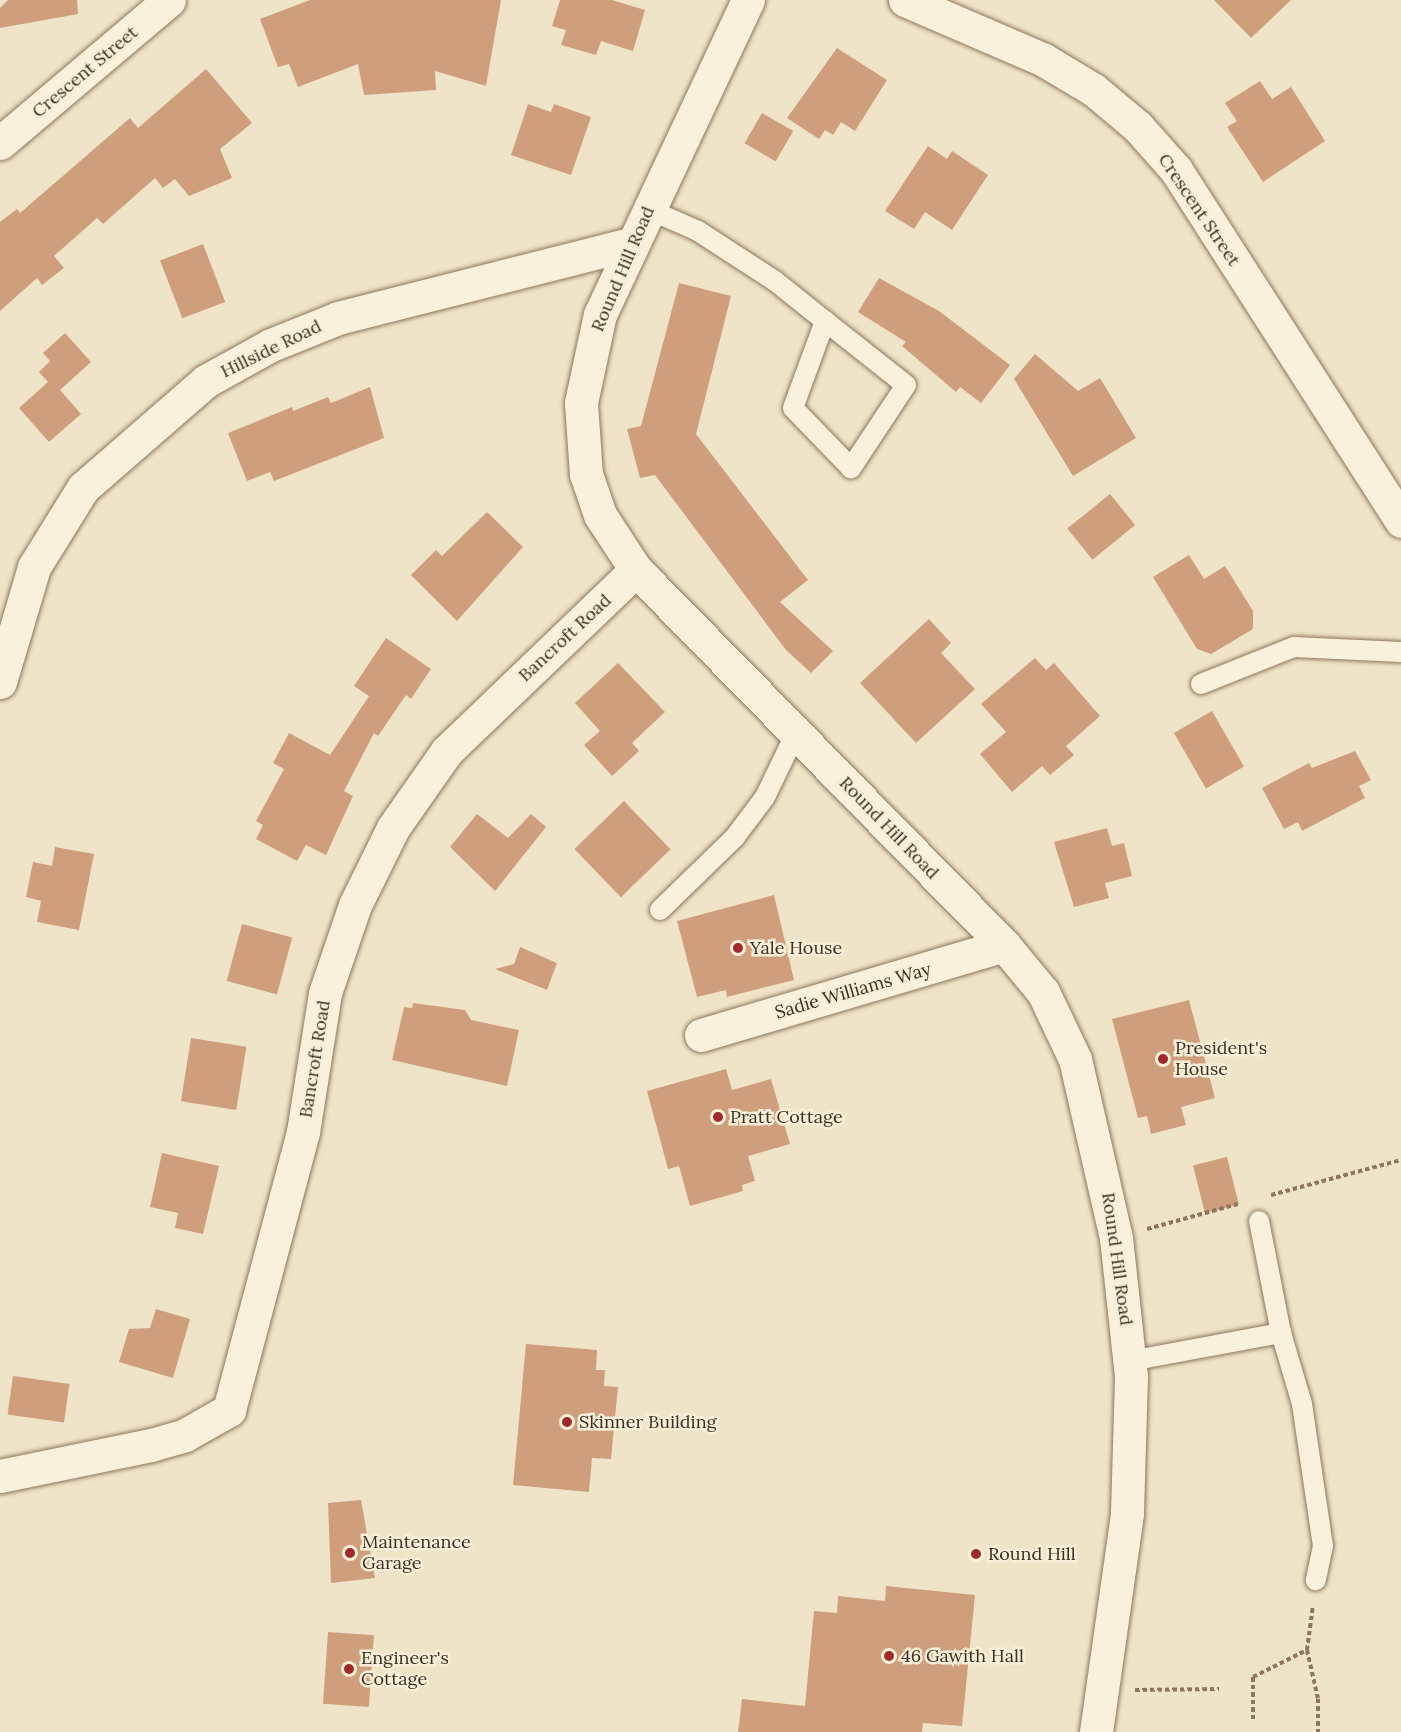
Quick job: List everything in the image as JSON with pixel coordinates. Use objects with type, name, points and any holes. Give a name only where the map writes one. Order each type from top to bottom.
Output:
[{"type":"street","name":"Crescent Street","points":[[0,143],[169,0]]},
{"type":"street","name":"Round Hill Road","points":[[748,0],[631,244],[589,350],[580,430],[596,505],[636,570],[1004,945],[1043,992],[1087,1097],[1116,1238],[1130,1361],[1129,1496],[1096,1732]]},
{"type":"street","name":"Crescent Street","points":[[905,0],[1044,60],[1094,90],[1138,127],[1176,170],[1401,521]]},
{"type":"street","name":"Hillside Road","points":[[0,682],[34,567],[83,488],[206,381],[271,345],[338,318],[631,244]]},
{"type":"street","name":"Bancroft Road","points":[[0,1476],[151,1445],[229,1410],[303,1132],[328,982],[355,905],[393,828],[447,751],[636,570]]},
{"type":"street","name":"Sadie Williams Way","points":[[701,1035],[1004,945]]},
{"type":"lane","points":[[648,209],[698,231],[825,321],[906,385],[850,468],[793,408],[825,321]]},
{"type":"lane","points":[[1201,684],[1294,647],[1401,652]]},
{"type":"lane","points":[[660,910],[735,837],[765,797],[796,733]]},
{"type":"lane","points":[[1259,1221],[1281,1333],[1302,1404],[1323,1546],[1316,1581]]},
{"type":"lane","points":[[1130,1361],[1281,1333]]},
{"type":"path","points":[[1316,1581],[1307,1650],[1318,1700],[1318,1732]]},
{"type":"path","points":[[1252,1719],[1253,1677],[1307,1650]]},
{"type":"path","points":[[1128,1690],[1219,1689]]},
{"type":"building","points":[[8,0],[77,0],[78,14],[0,28],[0,8]]},
{"type":"building","points":[[310,0],[501,0],[486,86],[435,71],[436,90],[364,95],[358,64],[298,87],[289,64],[278,67],[260,19]]},
{"type":"building","points":[[560,0],[612,0],[645,10],[633,51],[601,41],[596,55],[561,45],[566,30],[552,26]]},
{"type":"building","points":[[1214,0],[1291,0],[1251,38]]},
{"type":"building","points":[[837,48],[887,80],[855,131],[841,122],[833,135],[825,130],[819,139],[787,118]]},
{"type":"building","points":[[206,69],[252,123],[220,149],[232,178],[189,196],[175,179],[163,188],[155,178],[103,224],[97,218],[54,256],[64,268],[42,285],[37,278],[0,311],[0,222],[17,209],[20,213],[130,118],[138,128]]},
{"type":"building","points":[[1260,81],[1272,99],[1291,87],[1325,141],[1263,182],[1227,127],[1237,121],[1225,103]]},
{"type":"building","points":[[528,104],[551,112],[554,104],[591,117],[571,175],[511,155]]},
{"type":"building","points":[[762,113],[793,131],[776,161],[744,143]]},
{"type":"building","points":[[928,146],[947,159],[952,151],[988,175],[952,230],[925,212],[914,229],[885,211]]},
{"type":"building","points":[[203,244],[225,302],[182,318],[160,260]]},
{"type":"building","points":[[879,278],[939,311],[1010,365],[981,403],[960,387],[956,392],[902,346],[906,342],[858,312]]},
{"type":"building","points":[[679,283],[731,296],[696,434],[808,580],[780,602],[833,651],[811,673],[786,650],[655,475],[640,478],[627,429],[641,426]]},
{"type":"building","points":[[65,333],[91,362],[60,390],[81,414],[49,442],[19,408],[48,382],[39,372],[50,361],[43,353]]},
{"type":"building","points":[[1035,354],[1078,391],[1100,378],[1136,438],[1073,476],[1014,379]]},
{"type":"building","points":[[370,387],[384,438],[274,481],[270,472],[247,481],[228,433],[292,407],[293,411],[328,397],[331,403]]},
{"type":"building","points":[[1110,494],[1135,525],[1092,560],[1067,529]]},
{"type":"building","points":[[487,512],[523,547],[457,621],[411,575],[436,550],[442,556]]},
{"type":"building","points":[[1189,555],[1204,579],[1225,566],[1253,611],[1253,629],[1211,654],[1197,649],[1153,577]]},
{"type":"building","points":[[929,619],[951,643],[941,653],[975,689],[916,743],[860,683]]},
{"type":"building","points":[[386,638],[431,669],[411,699],[406,695],[378,736],[374,733],[344,791],[353,796],[326,855],[306,845],[297,861],[256,839],[263,825],[256,821],[284,769],[273,763],[289,733],[330,755],[369,696],[354,686]]},
{"type":"building","points":[[1035,658],[1046,670],[1054,663],[1100,716],[1066,746],[1074,755],[1050,775],[1042,766],[1012,792],[980,754],[1006,732],[981,704]]},
{"type":"building","points":[[618,663],[665,712],[632,743],[639,751],[612,776],[584,745],[600,731],[575,703]]},
{"type":"building","points":[[1212,711],[1244,766],[1206,788],[1174,733]]},
{"type":"building","points":[[1355,751],[1371,780],[1359,786],[1365,798],[1302,831],[1298,822],[1284,829],[1262,788],[1309,763],[1312,768]]},
{"type":"building","points":[[624,801],[671,849],[621,897],[574,849]]},
{"type":"building","points":[[477,814],[508,838],[531,814],[546,827],[495,891],[450,847]]},
{"type":"building","points":[[1107,828],[1112,846],[1124,843],[1132,876],[1105,883],[1109,898],[1074,907],[1054,842]]},
{"type":"building","points":[[55,847],[94,854],[79,930],[37,922],[41,901],[26,897],[33,862],[52,866]]},
{"type":"building","name":"Yale House","points":[[774,895],[794,980],[727,997],[726,990],[697,997],[677,921]]},
{"type":"building","points":[[242,924],[292,937],[277,994],[227,981]]},
{"type":"building","points":[[520,947],[557,963],[547,990],[495,969],[514,964]]},
{"type":"building","name":"President's House","points":[[1189,1000],[1215,1098],[1181,1107],[1186,1125],[1151,1134],[1147,1116],[1138,1118],[1112,1019]]},
{"type":"building","points":[[413,1003],[465,1010],[471,1020],[519,1030],[507,1086],[392,1060],[404,1007],[412,1008]]},
{"type":"building","points":[[191,1038],[246,1047],[236,1110],[181,1101]]},
{"type":"building","name":"Pratt Cottage","points":[[726,1069],[732,1090],[771,1079],[790,1144],[748,1156],[755,1181],[742,1185],[743,1191],[690,1206],[679,1166],[668,1169],[647,1091]]},
{"type":"building","points":[[162,1153],[219,1166],[203,1234],[175,1228],[178,1213],[150,1207]]},
{"type":"building","points":[[1227,1157],[1239,1205],[1205,1213],[1193,1165]]},
{"type":"building","points":[[156,1309],[190,1319],[173,1378],[119,1362],[129,1329],[150,1328]]},
{"type":"building","name":"Skinner Building","points":[[526,1344],[597,1350],[596,1370],[605,1370],[604,1386],[618,1387],[611,1459],[592,1458],[589,1492],[513,1485]]},
{"type":"building","points":[[13,1376],[69,1384],[64,1423],[8,1415]]},
{"type":"building","name":"Maintenance Garage","points":[[361,1500],[375,1578],[331,1583],[328,1503]]},
{"type":"building","name":"46 Gawith Hall","points":[[886,1586],[975,1595],[962,1726],[923,1723],[922,1732],[738,1732],[742,1699],[805,1706],[814,1611],[837,1613],[838,1596],[885,1601]]},
{"type":"building","name":"Engineer's Cottage","points":[[328,1632],[374,1635],[369,1707],[323,1704]]},
{"type":"place","name":"Yale House","points":[[738,948]]},
{"type":"place","name":"President's House","points":[[1163,1059]]},
{"type":"place","name":"Pratt Cottage","points":[[718,1117]]},
{"type":"place","name":"Skinner Building","points":[[567,1422]]},
{"type":"place","name":"Maintenance Garage","points":[[350,1553]]},
{"type":"place","name":"Round Hill","points":[[976,1554]]},
{"type":"place","name":"46 Gawith Hall","points":[[889,1656]]},
{"type":"place","name":"Engineer's Cottage","points":[[349,1669]]}]
